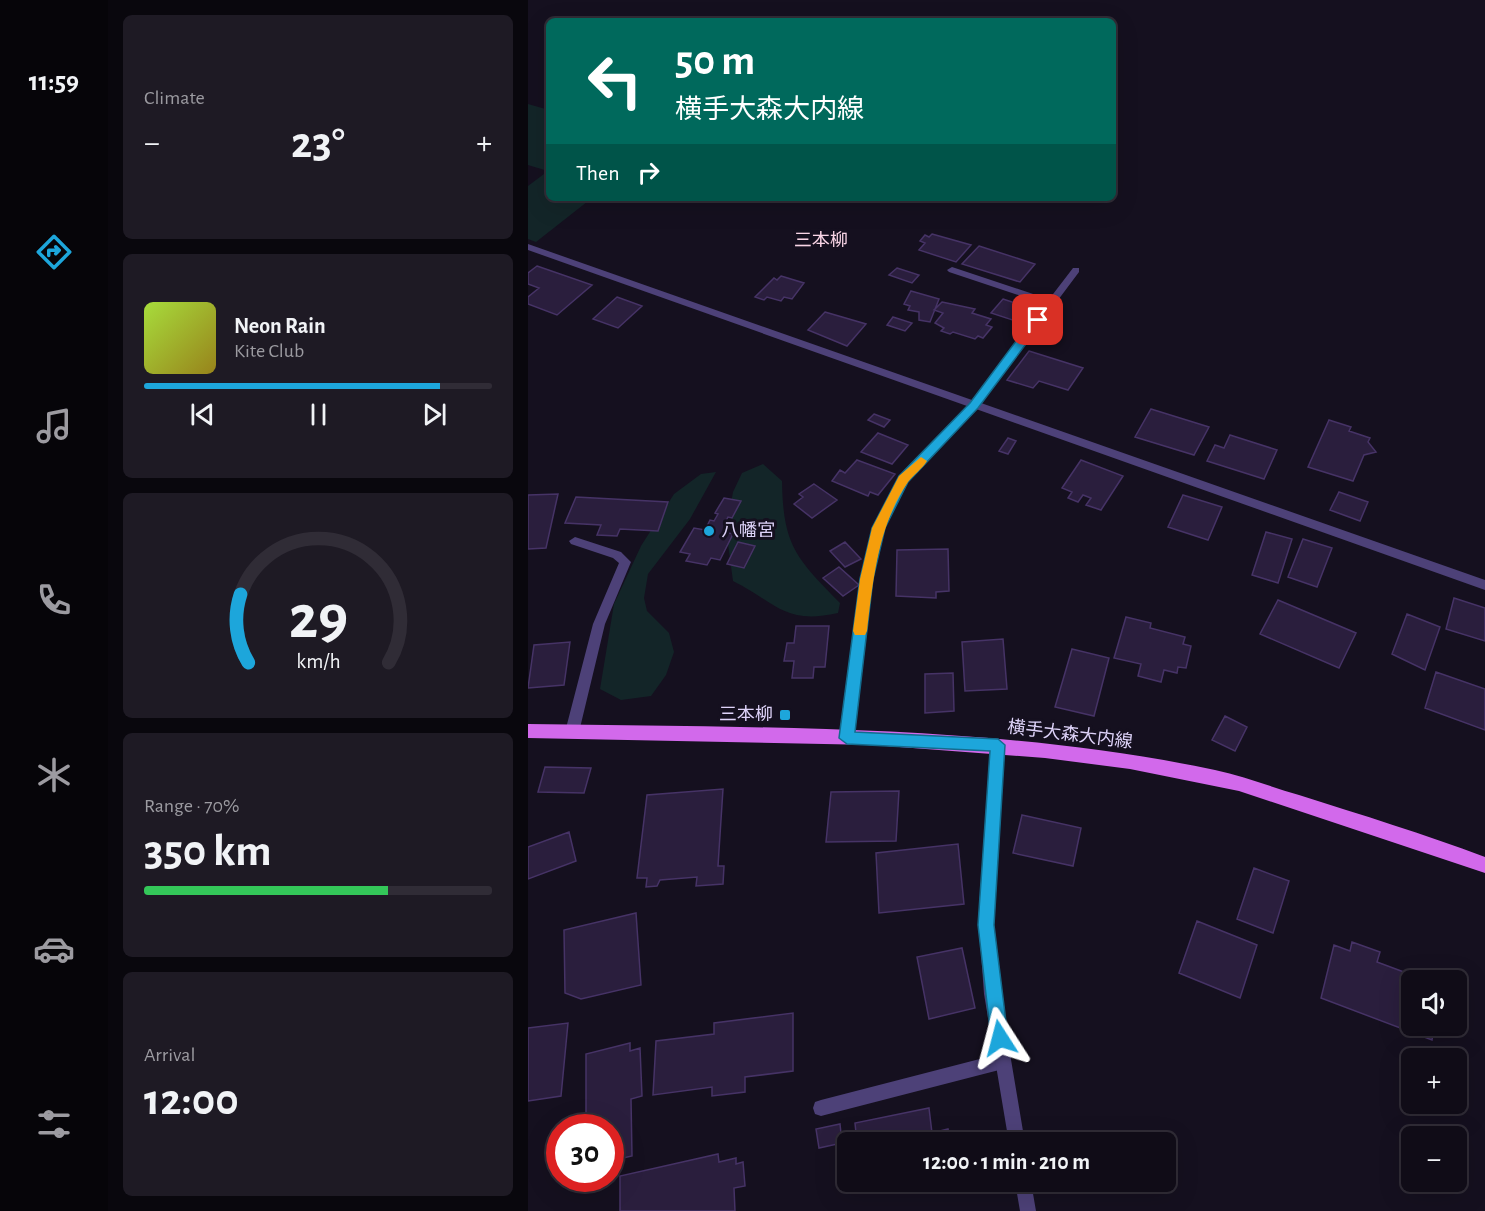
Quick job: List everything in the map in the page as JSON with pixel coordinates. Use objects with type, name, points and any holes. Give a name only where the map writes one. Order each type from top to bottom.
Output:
[{"type":"main road","name":"横手大森大内線","points":[[528,731],[847,738],[998,745],[1134,762],[1218,777],[1430,844],[1485,865]]},
{"type":"street","points":[[528,247],[1485,585]]},
{"type":"street","points":[[952,270],[1051,303]]},
{"type":"street","points":[[847,738],[867,579],[878,528],[904,479],[974,405],[1076,270]]},
{"type":"street","points":[[572,732],[599,624],[625,562],[617,555],[575,541]]},
{"type":"street","points":[[998,745],[986,925],[992,994],[1015,1132]]},
{"type":"street","points":[[821,1108],[1003,1060]]},
{"type":"street","points":[[1025,1192],[1028,1211]]},
{"type":"shaded area","points":[[528,104],[546,109],[546,170],[528,165]]},
{"type":"shaded area","points":[[546,172],[546,201],[588,201],[536,242],[528,239],[528,186]]},
{"type":"shaded area","points":[[763,464],[782,481],[785,521],[795,550],[813,574],[840,603],[838,613],[820,616],[793,614],[771,604],[733,581],[728,544],[733,526],[730,509],[733,492],[742,473]]},
{"type":"shaded area","points":[[716,472],[690,519],[648,574],[644,598],[647,611],[669,633],[674,652],[666,675],[651,696],[621,700],[600,689],[614,604],[641,546],[674,494],[701,474]]},
{"type":"building","points":[[932,234],[971,245],[956,262],[919,250],[925,243],[920,241],[925,235],[929,237]]},
{"type":"building","points":[[979,246],[1035,264],[1020,282],[962,264]]},
{"type":"building","points":[[537,266],[592,285],[557,315],[528,304],[528,297],[539,288],[528,284],[528,273]]},
{"type":"building","points":[[897,268],[919,275],[912,283],[889,275]]},
{"type":"building","points":[[781,276],[804,283],[792,299],[784,297],[781,301],[767,297],[764,300],[755,297],[774,278],[777,280]]},
{"type":"building","points":[[911,291],[939,299],[930,322],[919,320],[919,312],[908,310],[910,306],[904,304]]},
{"type":"building","points":[[617,297],[642,306],[618,328],[593,319]]},
{"type":"building","points":[[1003,299],[1030,308],[1019,322],[991,313]]},
{"type":"building","points":[[942,302],[975,309],[972,313],[991,319],[986,325],[992,327],[983,338],[978,336],[975,339],[941,331],[944,328],[935,323],[943,313],[934,310]]},
{"type":"building","points":[[825,312],[866,324],[847,346],[808,330]]},
{"type":"building","points":[[893,317],[912,323],[905,331],[887,325]]},
{"type":"building","points":[[1029,351],[1083,368],[1068,390],[1039,381],[1033,388],[1007,380]]},
{"type":"building","points":[[1151,409],[1209,427],[1194,455],[1135,437]]},
{"type":"building","points":[[874,414],[890,420],[884,427],[868,420]]},
{"type":"building","points":[[1329,420],[1351,427],[1349,431],[1370,438],[1368,442],[1376,452],[1364,455],[1353,481],[1308,467]]},
{"type":"building","points":[[878,433],[908,445],[892,464],[861,452]]},
{"type":"building","points":[[1230,435],[1277,450],[1264,479],[1207,461],[1215,445],[1224,448]]},
{"type":"building","points":[[1008,438],[1016,441],[1008,454],[999,451]]},
{"type":"building","points":[[857,460],[895,474],[878,495],[870,492],[868,496],[832,481],[840,470],[845,473]]},
{"type":"building","points":[[1081,460],[1123,476],[1101,510],[1086,505],[1091,498],[1083,495],[1078,502],[1068,498],[1072,492],[1062,488]]},
{"type":"building","points":[[814,484],[837,500],[812,518],[794,504],[803,497],[799,494]]},
{"type":"building","points":[[1339,492],[1368,502],[1360,521],[1330,510]]},
{"type":"building","points":[[558,494],[546,548],[528,549],[528,495]]},
{"type":"building","points":[[1183,495],[1222,507],[1208,540],[1168,527]]},
{"type":"building","points":[[576,497],[668,502],[658,531],[620,529],[617,536],[597,535],[601,525],[565,523]]},
{"type":"building","name":"八幡宮","points":[[724,498],[741,501],[732,518],[728,517],[725,523],[730,523],[725,532],[733,534],[720,560],[711,558],[707,565],[686,561],[690,554],[680,552],[694,528],[705,530],[710,520],[714,521],[718,514],[715,513]]},
{"type":"building","points":[[1266,532],[1292,539],[1278,583],[1252,575]]},
{"type":"building","points":[[1303,539],[1332,548],[1317,587],[1288,577]]},
{"type":"building","points":[[738,542],[755,546],[744,568],[727,564]]},
{"type":"building","points":[[845,542],[861,559],[845,567],[830,551]]},
{"type":"building","points":[[948,549],[949,591],[936,592],[936,598],[896,596],[897,550]]},
{"type":"building","points":[[839,567],[859,585],[843,596],[823,578]]},
{"type":"building","points":[[1454,598],[1485,608],[1485,641],[1446,629]]},
{"type":"building","points":[[1278,600],[1356,633],[1339,668],[1260,634]]},
{"type":"building","points":[[1407,614],[1440,627],[1425,670],[1392,654]]},
{"type":"building","points":[[1126,617],[1151,623],[1150,628],[1185,637],[1183,644],[1191,646],[1186,668],[1178,667],[1177,673],[1164,670],[1161,682],[1138,676],[1141,664],[1114,658]]},
{"type":"building","points":[[796,626],[829,626],[825,667],[814,667],[813,678],[792,678],[794,661],[784,661],[787,643],[794,643]]},
{"type":"building","points":[[1003,639],[1007,689],[965,691],[962,642]]},
{"type":"building","points":[[570,642],[564,685],[528,688],[534,645]]},
{"type":"building","points":[[1072,649],[1109,658],[1094,716],[1055,707]]},
{"type":"building","points":[[1436,672],[1485,689],[1485,730],[1425,708]]},
{"type":"building","points":[[953,673],[954,711],[925,713],[925,674]]},
{"type":"building","points":[[1225,716],[1247,727],[1235,751],[1212,740]]},
{"type":"building","points":[[545,767],[591,768],[584,793],[538,792]]},
{"type":"building","points":[[723,789],[718,866],[724,866],[723,884],[696,886],[697,877],[660,880],[657,886],[646,887],[647,878],[637,878],[647,795]]},
{"type":"building","points":[[899,791],[896,841],[826,842],[831,792]]},
{"type":"building","points":[[1022,815],[1081,828],[1073,866],[1013,853]]},
{"type":"building","points":[[569,832],[576,861],[528,879],[528,847]]},
{"type":"building","points":[[958,844],[964,904],[879,913],[876,853]]},
{"type":"building","points":[[1254,868],[1289,881],[1273,933],[1237,919]]},
{"type":"building","points":[[636,913],[641,985],[581,999],[565,993],[564,930]]},
{"type":"building","points":[[1197,921],[1257,945],[1240,998],[1179,973]]},
{"type":"building","points":[[1352,942],[1380,952],[1377,962],[1401,971],[1401,1028],[1321,998],[1334,945],[1350,951]]},
{"type":"building","points":[[962,948],[975,1008],[929,1019],[917,957]]},
{"type":"building","points":[[793,1013],[793,1071],[745,1077],[745,1092],[712,1096],[712,1087],[653,1095],[656,1041],[714,1034],[714,1023]]},
{"type":"building","points":[[568,1023],[561,1096],[528,1101],[528,1028]]},
{"type":"building","points":[[630,1043],[630,1051],[640,1048],[642,1096],[631,1099],[632,1156],[624,1158],[624,1114],[586,1114],[586,1054]]},
{"type":"building","points":[[929,1108],[932,1132],[856,1132],[855,1123]]},
{"type":"building","points":[[840,1124],[841,1132],[837,1132],[837,1144],[819,1148],[816,1129]]},
{"type":"building","points":[[718,1154],[719,1162],[736,1158],[736,1164],[743,1162],[745,1186],[734,1188],[735,1211],[620,1211],[620,1192],[624,1192],[624,1175]]},
{"type":"slow traffic","points":[[860,631],[867,579],[878,528],[904,479],[921,461]]},
{"type":"place","name":"八幡宮","points":[[709,531]]},
{"type":"place","name":"三本柳","points":[[785,715]]},
{"type":"district","name":"三本柳","points":[[821,241]]},
{"type":"route","points":[[1000,1038],[992,994],[986,925],[998,745],[847,738],[867,579],[878,528],[904,479],[974,405],[1038,320]]}]
